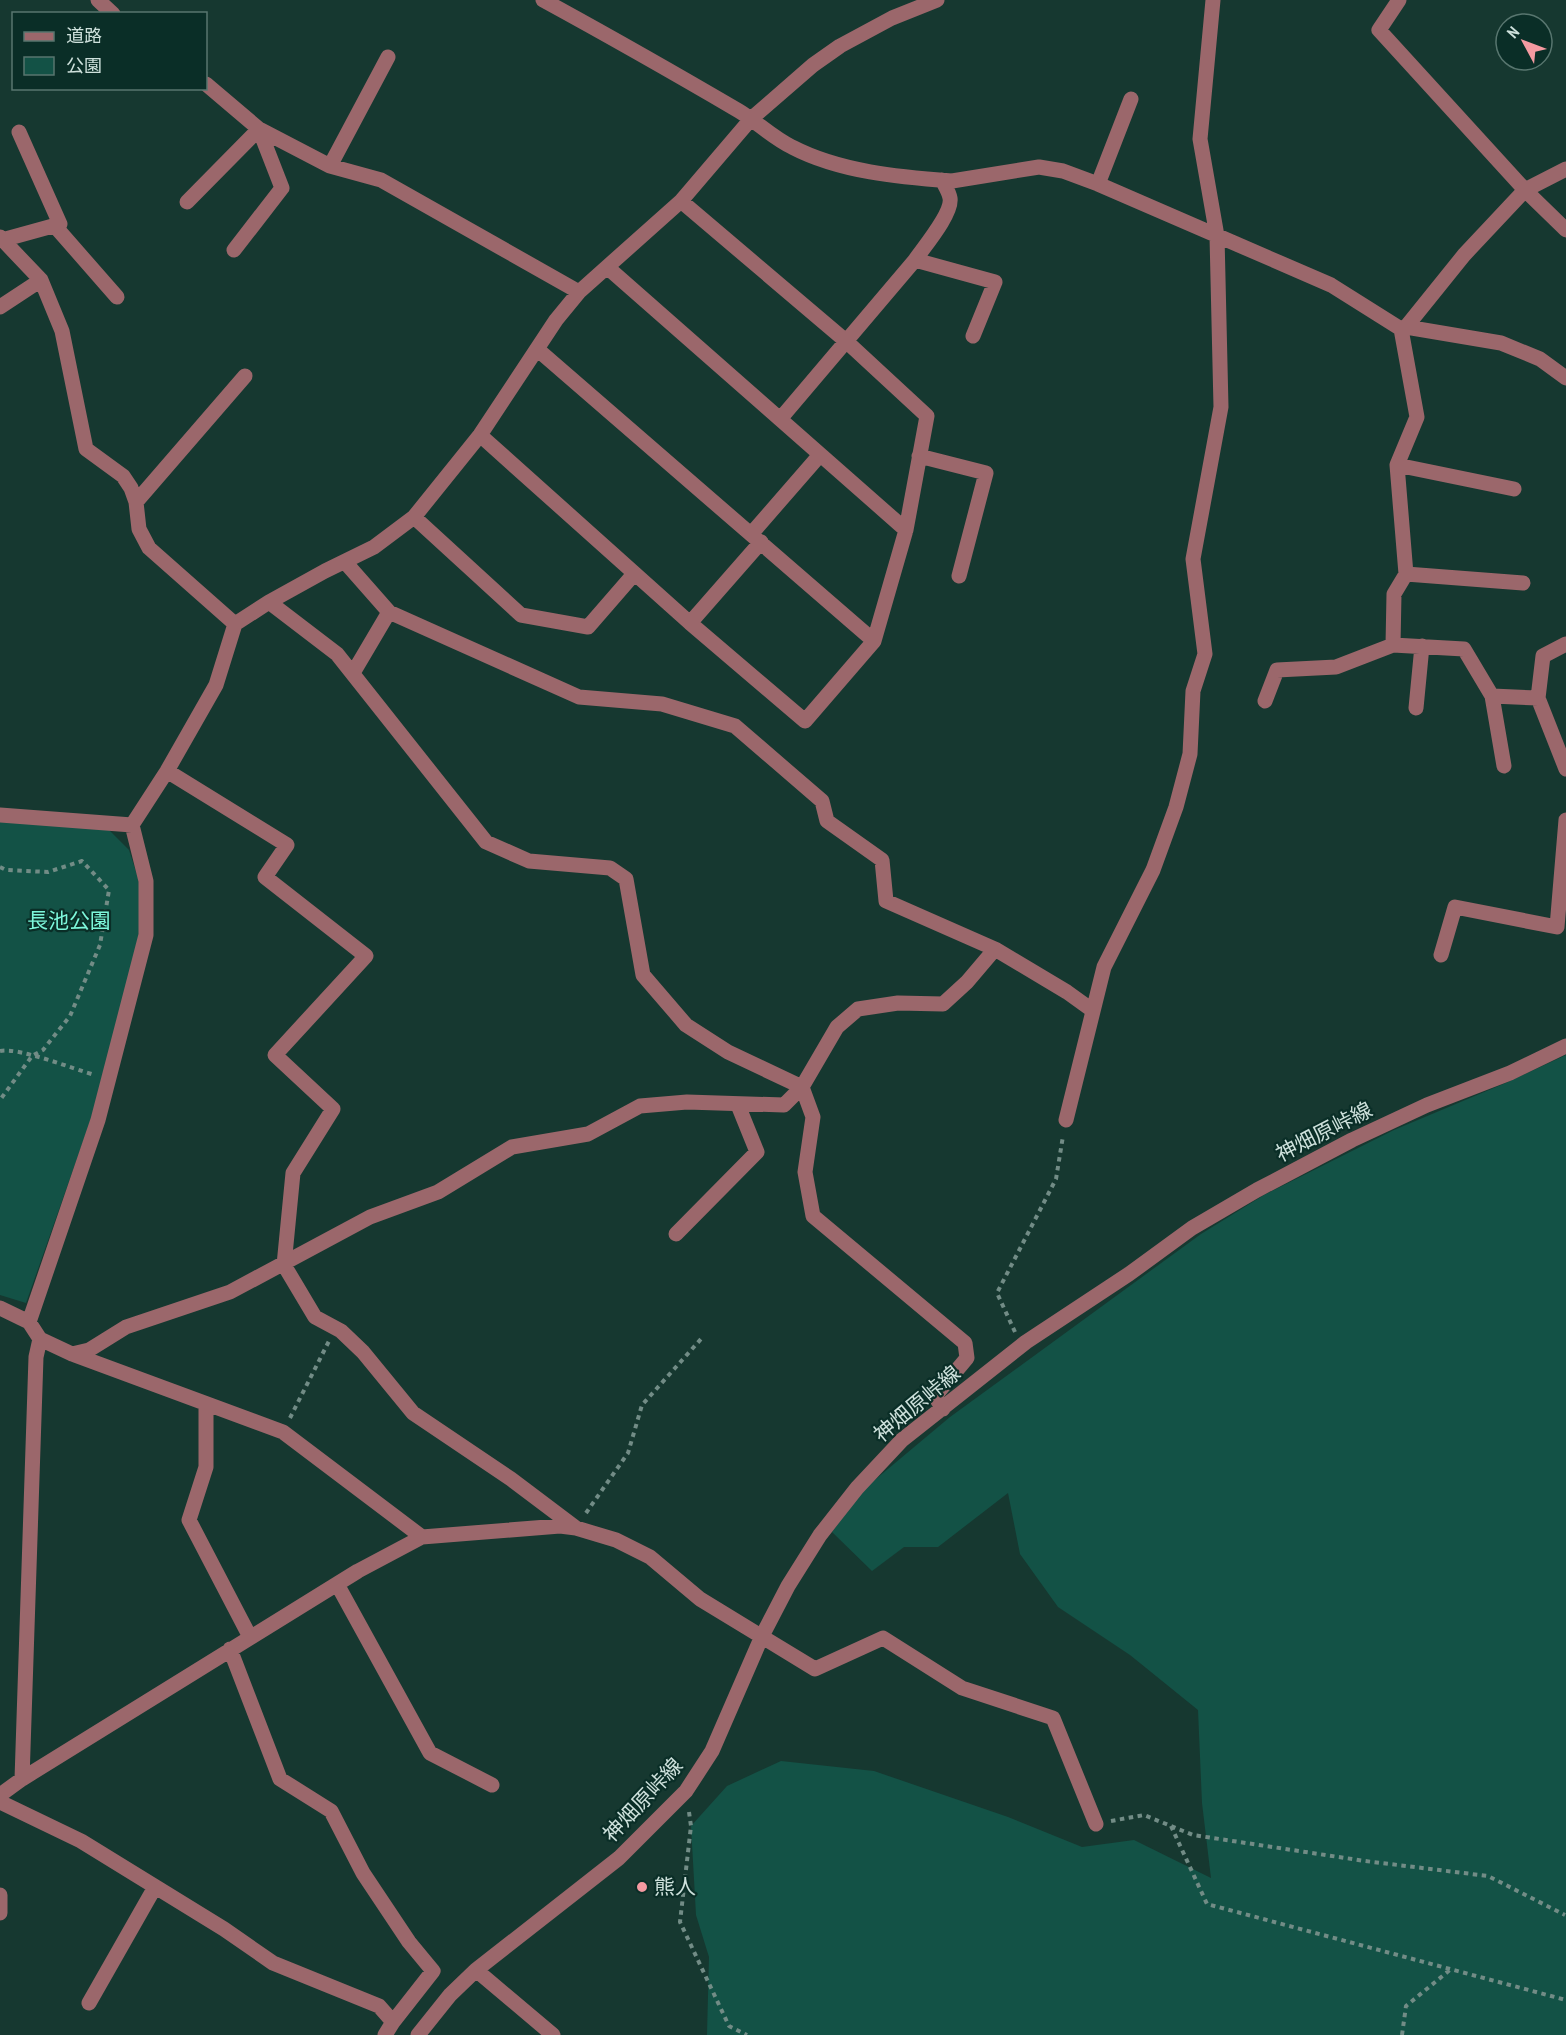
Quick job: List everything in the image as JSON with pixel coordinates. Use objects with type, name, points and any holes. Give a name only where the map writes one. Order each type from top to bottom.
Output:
[{"type":"street","points":[[98,0],[111,12]]},
{"type":"street","points":[[543,0],[751,118],[791,147],[836,164],[895,176],[952,181],[1039,167],[1063,171],[1331,285],[1403,328],[1502,343],[1540,359],[1566,378]]},
{"type":"street","points":[[29,1322],[98,1120],[146,935],[146,881],[132,825],[167,771],[216,685],[235,624],[269,602],[374,547],[414,517],[480,435],[556,320],[579,292],[681,201],[751,118],[813,65],[840,46],[892,18],[937,0]]},
{"type":"street","points":[[1066,1120],[1104,967],[1153,870],[1176,807],[1190,754],[1193,691],[1205,654],[1193,560],[1221,407],[1217,236],[1200,138],[1213,0]]},
{"type":"street","points":[[1399,0],[1379,30],[1525,190],[1566,230]]},
{"type":"street","points":[[330,166],[388,57]]},
{"type":"street","points":[[207,85],[259,129],[330,166],[381,180],[579,292]]},
{"type":"street","points":[[1098,184],[1131,99]]},
{"type":"street","points":[[187,202],[259,129]]},
{"type":"street","points":[[234,250],[282,188],[259,129]]},
{"type":"street","points":[[19,132],[60,224],[1,238],[41,280],[62,331],[86,448],[123,476],[131,488],[136,502],[139,529],[149,548],[235,624]]},
{"type":"street","points":[[1393,645],[1394,594],[1407,574],[1397,465],[1417,417],[1403,328],[1464,255],[1525,190],[1566,170]]},
{"type":"street","points":[[781,418],[915,260],[947,212],[950,199],[942,180]]},
{"type":"street","points":[[480,435],[634,574],[805,721],[874,641],[906,530],[927,416],[847,342],[681,201]]},
{"type":"street","points":[[54,225],[117,297]]},
{"type":"street","points":[[915,260],[995,282],[973,336]]},
{"type":"street","points":[[608,267],[781,418],[819,456],[906,530]]},
{"type":"street","points":[[0,308],[41,280]]},
{"type":"street","points":[[537,349],[874,641]]},
{"type":"street","points":[[136,502],[245,376]]},
{"type":"street","points":[[690,623],[819,456]]},
{"type":"street","points":[[919,456],[986,473],[959,576]]},
{"type":"street","points":[[1397,465],[1514,489]]},
{"type":"street","points":[[414,517],[521,615],[588,627],[634,574]]},
{"type":"street","points":[[345,562],[389,612],[579,697],[662,704],[735,726],[822,801],[827,821],[882,860],[886,901],[994,949],[1067,992],[1092,1010]]},
{"type":"street","points":[[1407,574],[1523,583]]},
{"type":"street","points":[[269,602],[337,654],[486,842],[529,861],[610,868],[626,879],[643,975],[686,1025],[728,1052],[802,1087],[813,1117],[805,1172],[813,1216],[964,1343],[968,1358],[935,1396],[943,1409]]},
{"type":"street","points":[[353,673],[389,612]]},
{"type":"street","points":[[1566,644],[1543,656],[1538,698],[1566,769]]},
{"type":"street","points":[[1265,701],[1277,670],[1336,667],[1393,645],[1464,649],[1492,696],[1504,766]]},
{"type":"street","points":[[1416,708],[1422,646]]},
{"type":"street","points":[[1492,696],[1538,698]]},
{"type":"street","points":[[167,771],[287,845],[265,877],[366,956],[275,1055],[333,1109],[293,1173],[284,1265],[315,1317],[341,1331],[363,1352],[413,1413],[511,1479],[576,1528]]},
{"type":"street","points":[[0,815],[132,825]]},
{"type":"street","points":[[1441,955],[1455,907],[1557,927],[1566,820]]},
{"type":"street","points":[[72,1354],[89,1350],[126,1327],[230,1292],[370,1217],[438,1192],[512,1148],[588,1134],[640,1106],[687,1102],[784,1105],[802,1087],[837,1027],[858,1009],[898,1003],[943,1004],[967,982],[994,949]]},
{"type":"street","name":"神畑原峠線","points":[[418,2035],[450,1995],[476,1970],[619,1858],[686,1791],[712,1751],[762,1636],[788,1586],[814,1544],[857,1488],[902,1440],[1022,1346],[1129,1274],[1192,1228],[1298,1168],[1427,1105],[1510,1073],[1566,1046]]},
{"type":"street","points":[[676,1234],[757,1152],[738,1105]]},
{"type":"street","points":[[0,1308],[29,1322],[40,1339],[72,1354],[284,1432],[422,1537]]},
{"type":"street","points":[[22,1779],[36,1357],[40,1339]]},
{"type":"street","points":[[206,1404],[206,1467],[189,1520],[250,1638]]},
{"type":"street","points":[[0,1795],[230,1649],[337,1584],[422,1537],[561,1526],[616,1540],[650,1557],[700,1599],[815,1669],[883,1638],[962,1688],[1053,1718],[1096,1824]]},
{"type":"street","points":[[337,1584],[430,1753],[492,1785]]},
{"type":"street","points":[[230,1649],[280,1779],[331,1811],[363,1873],[409,1942],[433,1971],[385,2035]]},
{"type":"street","points":[[0,1802],[81,1841],[224,1929],[273,1963],[379,2006],[393,2022]]},
{"type":"street","points":[[89,2003],[155,1887]]},
{"type":"street","points":[[0,1895],[0,1913]]},
{"type":"street","points":[[476,1970],[553,2035]]},
{"type":"path","points":[[0,867],[6,870],[48,872],[82,861],[109,890],[100,945],[70,1016],[44,1050],[32,1056],[0,1100]]},
{"type":"path","points":[[0,1051],[7,1050],[32,1056],[110,1080]]},
{"type":"path","points":[[1022,1346],[997,1293],[1056,1179],[1066,1120]]},
{"type":"path","points":[[284,1432],[336,1328]]},
{"type":"path","points":[[576,1528],[628,1453],[642,1405],[701,1339]]},
{"type":"path","points":[[686,1791],[692,1826],[680,1922],[729,2026],[747,2035]]},
{"type":"path","points":[[1096,1824],[1144,1815],[1193,1835],[1365,1861],[1488,1876],[1565,1915]]},
{"type":"path","points":[[1171,1826],[1207,1904],[1566,2000]]},
{"type":"path","points":[[1402,2035],[1406,2006],[1451,1969]]},
{"type":"green space","name":"長池公園","points":[[0,820],[108,829],[129,850],[139,881],[140,935],[91,1119],[26,1303],[0,1295]]},
{"type":"green space","points":[[1566,1055],[1566,2035],[707,2035],[709,1957],[696,1915],[691,1826],[727,1786],[781,1761],[874,1771],[1008,1817],[1082,1847],[1134,1840],[1211,1878],[1202,1803],[1198,1710],[1130,1655],[1058,1607],[1020,1554],[1008,1493],[938,1547],[904,1547],[872,1571],[832,1532],[864,1489],[950,1417],[1201,1234],[1264,1195],[1394,1130]]},
{"type":"place","name":"熊人","points":[[642,1887]]}]
